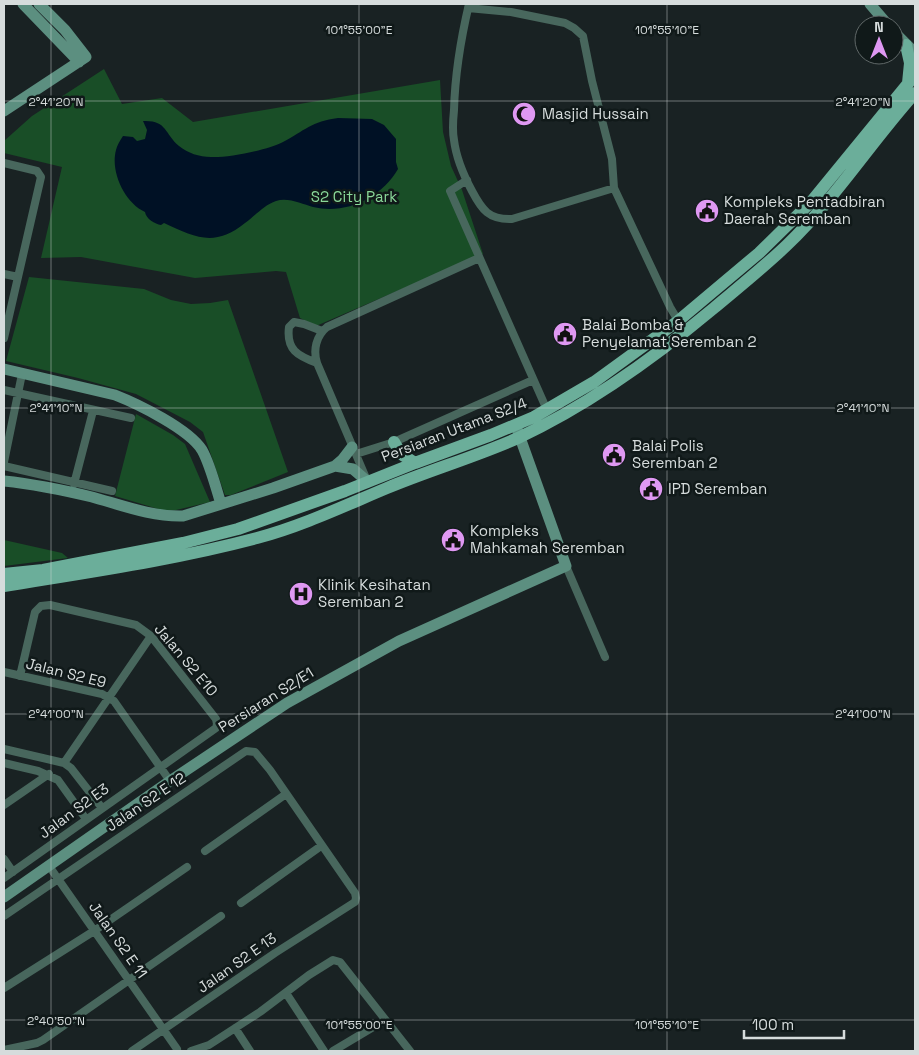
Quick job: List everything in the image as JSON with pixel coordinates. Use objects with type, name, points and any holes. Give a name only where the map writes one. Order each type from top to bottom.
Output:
[{"type":"main road","points":[[911,49],[910,63],[913,89]]},
{"type":"main road","name":"Persiaran Utama S2/4","points":[[4,586],[127,566],[260,538],[326,516],[518,431],[598,387],[755,274],[789,243],[825,204],[913,89]]},
{"type":"main road","name":"Persiaran Utama S2/4","points":[[4,574],[43,570],[183,544],[238,529],[368,482],[414,463],[518,431],[547,410],[598,387]]},
{"type":"main road","points":[[394,442],[401,454],[414,463]]},
{"type":"main road","points":[[368,482],[373,486],[388,488]]},
{"type":"street","points":[[23,4],[83,60]]},
{"type":"street","points":[[39,4],[65,30],[83,60]]},
{"type":"street","points":[[870,4],[879,15]]},
{"type":"street","points":[[614,188],[527,216],[503,219],[489,214],[480,205],[467,180],[456,150],[453,132],[454,85],[468,6],[566,23],[583,36],[592,81],[612,159],[614,188],[681,327]]},
{"type":"street","points":[[4,111],[83,60]]},
{"type":"street","points":[[4,163],[37,171],[41,177],[4,338]]},
{"type":"street","points":[[467,180],[450,191],[547,410]]},
{"type":"street","points":[[368,482],[314,355],[322,330],[479,258]]},
{"type":"street","points":[[4,274],[18,277]]},
{"type":"street","points":[[317,364],[300,357],[292,348],[288,336],[289,327],[294,322],[322,330]]},
{"type":"street","points":[[4,369],[115,395],[133,402],[186,433],[195,440],[202,451],[221,504]]},
{"type":"street","points":[[22,374],[4,464],[152,513],[170,516],[183,516],[335,466],[354,450],[394,442],[533,380]]},
{"type":"street","points":[[4,390],[131,418]]},
{"type":"street","points":[[73,486],[93,411]]},
{"type":"street","points":[[518,431],[566,566],[605,657]]},
{"type":"street","points":[[335,466],[353,469],[368,482]]},
{"type":"street","points":[[4,481],[112,491]]},
{"type":"street","name":"Persiaran S2/E1","points":[[4,897],[170,781],[287,703],[398,641],[566,566]]},
{"type":"street","name":"Jalan S2 E10","points":[[20,676],[34,612],[41,606],[50,605],[136,624],[151,636],[216,719],[217,724],[216,728],[161,767]]},
{"type":"street","points":[[64,762],[151,636]]},
{"type":"street","name":"Jalan S2 E9","points":[[4,672],[102,694],[108,697],[119,706],[170,781]]},
{"type":"street","points":[[4,748],[64,762],[71,768],[102,808]]},
{"type":"street","name":"Jalan S2 E 12","points":[[4,916],[243,752],[255,752],[286,794]]},
{"type":"street","points":[[4,763],[49,774],[58,780],[86,819]]},
{"type":"street","name":"Jalan S2 E3","points":[[4,878],[161,767]]},
{"type":"street","points":[[4,805],[49,774]]},
{"type":"street","points":[[205,851],[286,794],[321,846],[241,903]]},
{"type":"street","name":"Jalan S2 E 13","points":[[132,1051],[164,1031],[275,953],[355,902],[355,893],[321,846]]},
{"type":"street","points":[[4,859],[13,872]]},
{"type":"street","name":"Jalan S2 E 11","points":[[49,866],[176,1050]]},
{"type":"street","points":[[4,988],[94,930],[187,866]]},
{"type":"street","points":[[4,1050],[43,1040],[221,916]]},
{"type":"street","points":[[176,1050],[185,1048],[190,1051],[209,1045],[286,993],[309,975],[333,960],[337,960],[410,1051]]},
{"type":"street","points":[[286,993],[324,1051]]},
{"type":"street","points":[[333,1051],[385,1020]]},
{"type":"street","points":[[235,1028],[250,1051]]},
{"type":"green space","name":"S2 City Park","points":[[104,69],[122,104],[162,98],[193,122],[440,80],[443,132],[451,166],[462,190],[483,254],[316,326],[300,318],[286,272],[276,271],[195,278],[81,257],[41,258],[62,167],[4,153],[4,141],[32,116]]},
{"type":"green space","points":[[29,277],[144,289],[171,300],[191,304],[228,300],[288,472],[231,495],[225,495],[203,432],[190,422],[136,394],[6,361]]},
{"type":"green space","points":[[136,414],[185,444],[210,502],[165,511],[115,496]]},
{"type":"green space","points":[[4,540],[62,553],[68,558],[4,566]]},
{"type":"water","points":[[338,118],[372,119],[384,125],[396,139],[396,162],[398,169],[391,179],[372,196],[350,206],[338,209],[325,209],[290,200],[276,201],[234,231],[224,236],[204,238],[164,223],[161,225],[151,221],[145,212],[131,202],[117,177],[115,159],[118,145],[123,136],[133,137],[137,141],[145,139],[147,130],[143,121],[151,121],[161,125],[179,146],[190,153],[218,157],[268,148],[321,121]]},
{"type":"place","name":"Masjid Hussain","points":[[524,114]]},
{"type":"place","name":"Kompleks Pentadbiran Daerah Seremban","points":[[707,211]]},
{"type":"place","name":"Balai Bomba & Penyelamat Seremban 2","points":[[565,334]]},
{"type":"place","name":"Balai Polis Seremban 2","points":[[614,455]]},
{"type":"place","name":"IPD Seremban","points":[[651,489]]},
{"type":"place","name":"Kompleks Mahkamah Seremban","points":[[453,540]]},
{"type":"place","name":"Klinik Kesihatan Seremban 2","points":[[301,594]]}]
